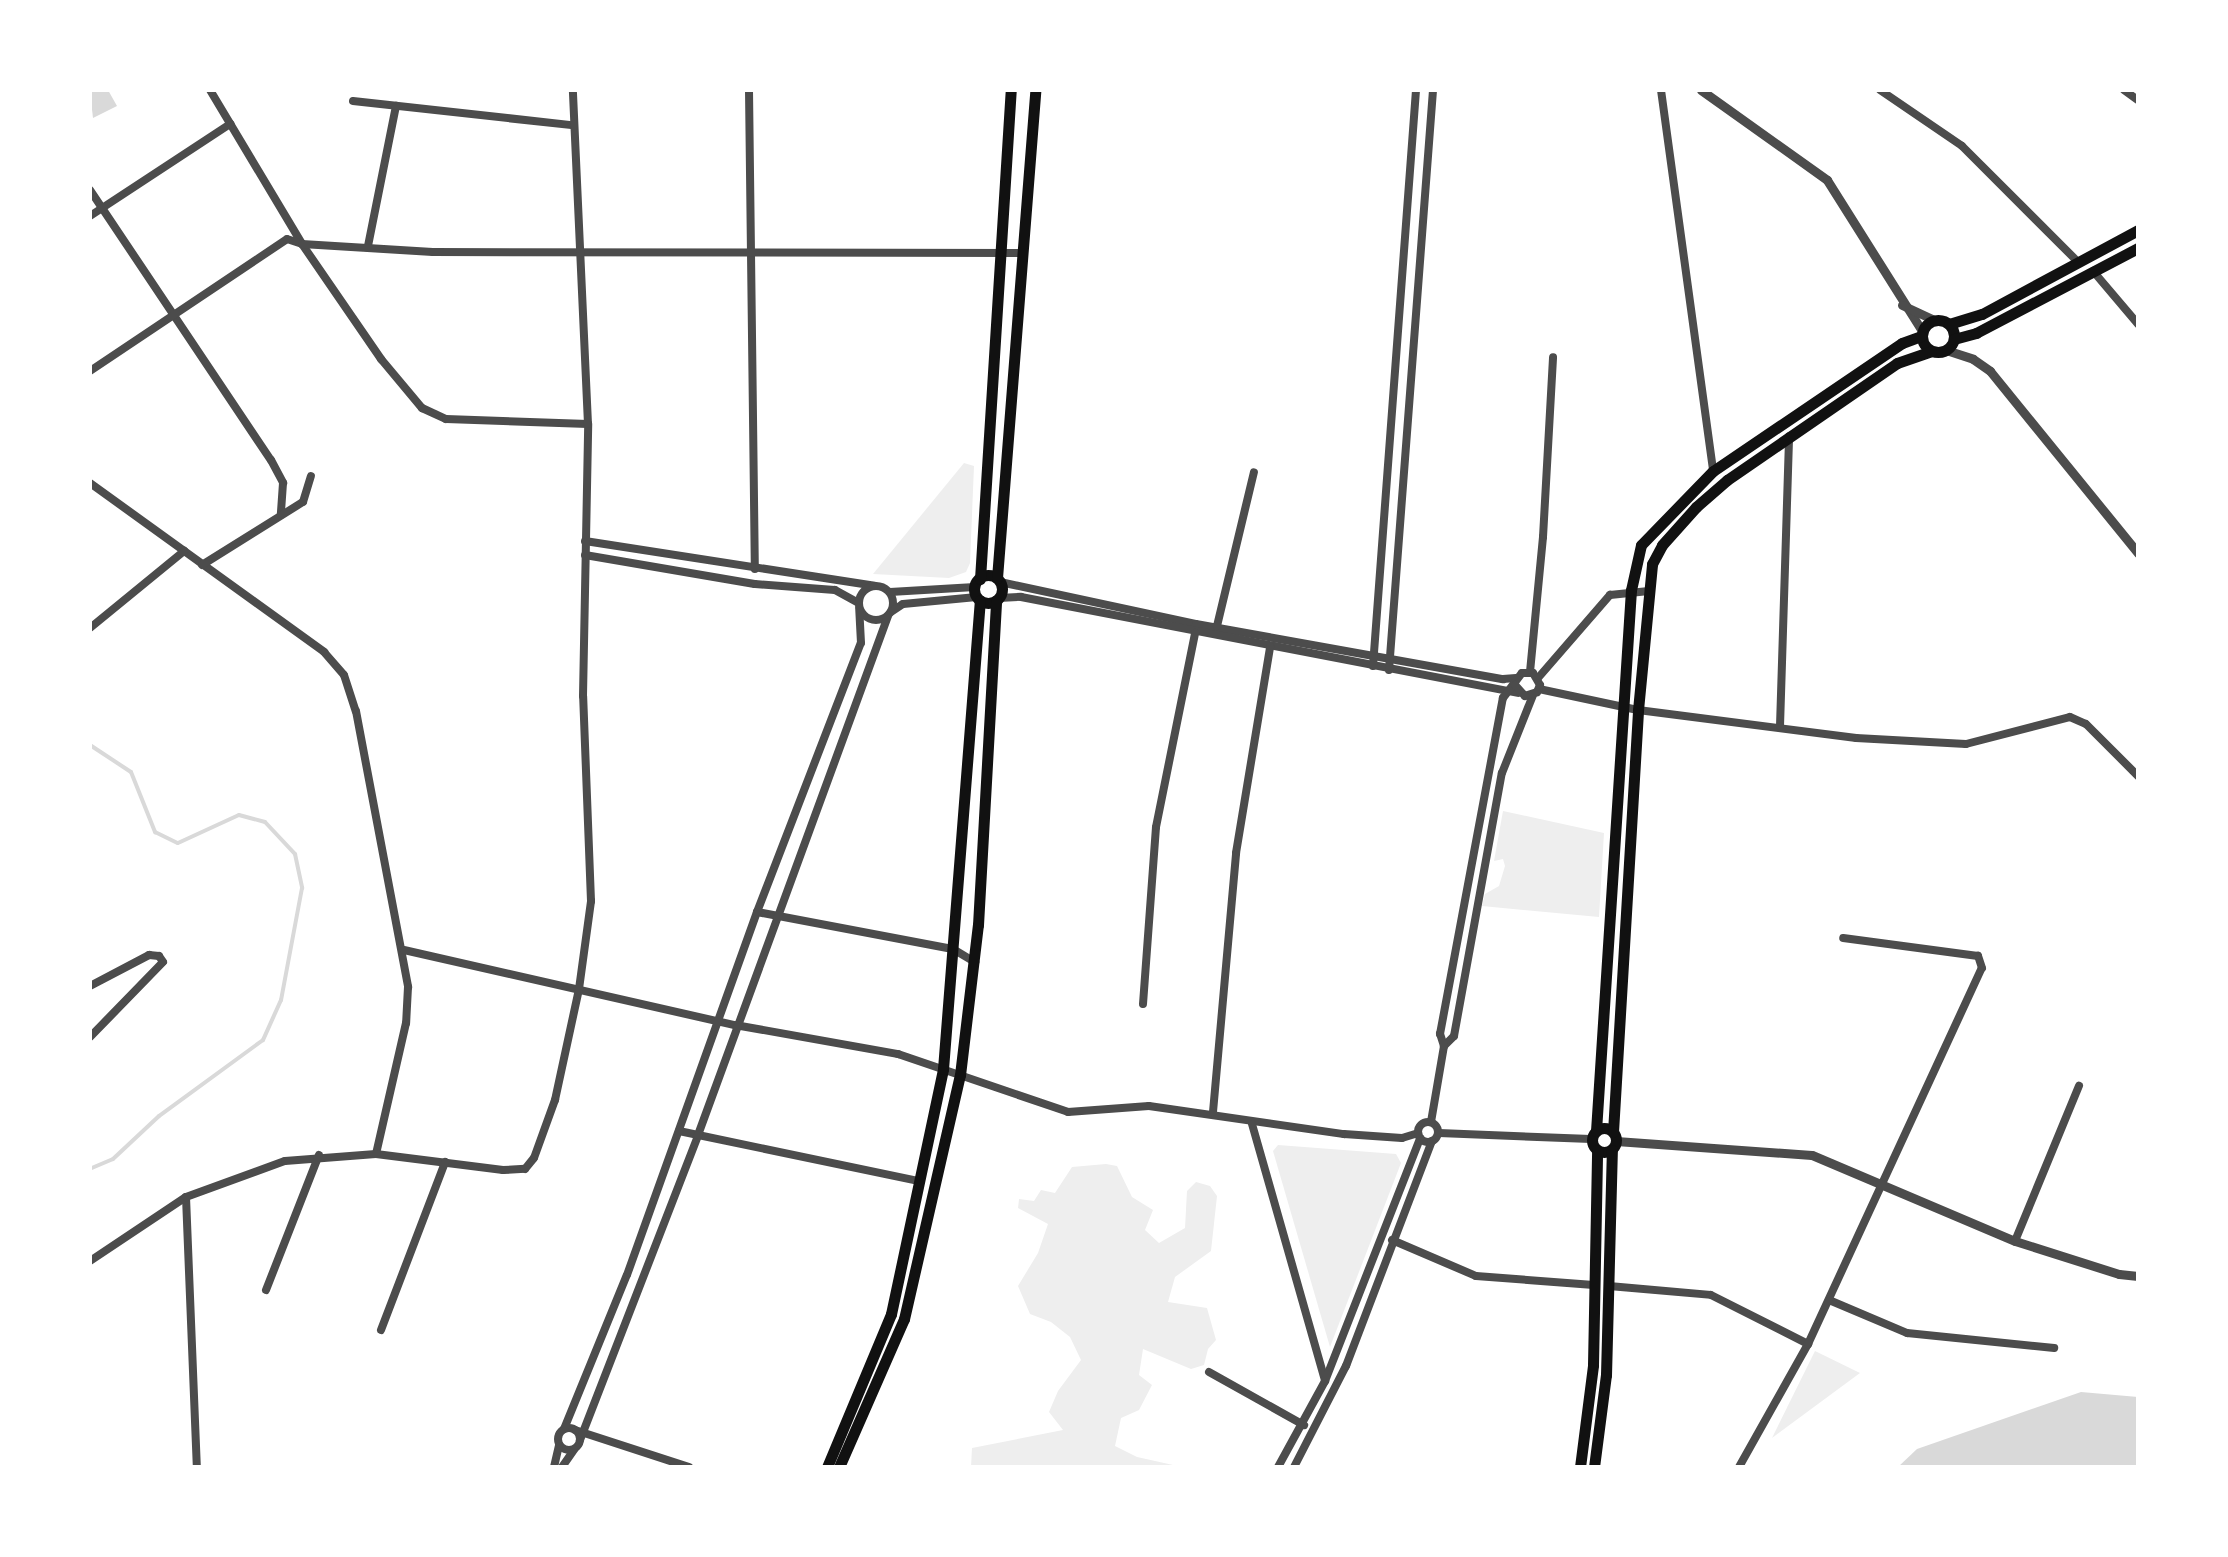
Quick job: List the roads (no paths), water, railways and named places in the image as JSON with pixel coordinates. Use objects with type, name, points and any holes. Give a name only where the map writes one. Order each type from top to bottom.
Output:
[{"type":"main road","points":[[827,1467],[891,1314],[943,1070],[1011,90]]},
{"type":"main road","points":[[839,1467],[904,1319],[960,1075],[975,962],[1034,90]]},
{"type":"main road","points":[[1580,1467],[1593,1365],[1595,1140],[1624,707],[1632,590],[1642,545],[1713,471],[1902,343],[1922,334],[1934,320],[1949,324],[1982,314],[2138,230]]},
{"type":"main road","points":[[1594,1467],[1606,1376],[1614,1141],[1638,710],[1652,564],[1684,520],[1727,480],[1897,364],[1946,350],[1954,339],[1976,333],[2138,248]]},
{"type":"main road","points":[[1949,324],[1954,339]]},
{"type":"main road","points":[[1922,334],[1932,351]]},
{"type":"main road","points":[[978,591],[998,580]]},
{"type":"main road","points":[[978,591],[998,599]]},
{"type":"main road","points":[[1595,1140],[1607,1128],[1614,1141]]},
{"type":"main road","points":[[1595,1140],[1614,1141]]},
{"type":"street","points":[[210,90],[302,244],[381,359],[422,408],[446,419],[588,424]]},
{"type":"street","points":[[90,1261],[186,1197],[285,1161],[319,1155],[376,1154],[525,1168],[534,1158],[555,1100],[579,989],[592,864],[583,696],[588,424],[573,90]]},
{"type":"street","points":[[749,90],[755,569]]},
{"type":"street","points":[[1373,666],[1416,90]]},
{"type":"street","points":[[1389,670],[1433,90]]},
{"type":"street","points":[[1661,90],[1713,471]]},
{"type":"street","points":[[1701,90],[1827,180],[1922,334]]},
{"type":"street","points":[[1880,90],[1962,146],[2078,262]]},
{"type":"street","points":[[2124,90],[2138,100]]},
{"type":"street","points":[[353,102],[572,125]]},
{"type":"street","points":[[368,246],[396,106]]},
{"type":"street","points":[[90,216],[230,124]]},
{"type":"street","points":[[90,190],[270,460],[283,484],[280,515]]},
{"type":"street","points":[[90,371],[286,239],[302,244],[433,252],[1024,253]]},
{"type":"street","points":[[2093,271],[2138,324]]},
{"type":"street","points":[[1902,305],[1934,320]]},
{"type":"street","points":[[1946,350],[1990,370],[2138,553]]},
{"type":"street","points":[[1439,1133],[1431,1122],[1444,1046],[1440,1034],[1500,710],[1506,692],[1530,672],[1544,537],[1552,357]]},
{"type":"street","points":[[1780,726],[1789,436]]},
{"type":"street","points":[[1216,626],[1254,472]]},
{"type":"street","points":[[202,565],[303,502],[310,476]]},
{"type":"street","points":[[90,483],[324,652],[344,674],[356,710],[404,950],[406,1023],[376,1154]]},
{"type":"street","points":[[585,541],[876,586],[890,592],[978,591]]},
{"type":"street","points":[[90,628],[184,551]]},
{"type":"street","points":[[585,556],[754,584],[835,590],[859,606],[871,620],[902,604],[978,591]]},
{"type":"street","points":[[998,580],[1270,648],[1506,692]]},
{"type":"street","points":[[554,1467],[559,1434],[680,1131],[757,912],[861,643],[862,593],[876,586]]},
{"type":"street","points":[[1444,1046],[1454,1036],[1502,773],[1536,692],[1538,678],[1610,595],[1632,590],[1648,592]]},
{"type":"street","points":[[562,1467],[590,1417],[698,1135],[889,614],[890,592]]},
{"type":"street","points":[[998,599],[1021,598],[1196,629],[1216,626],[1638,710],[1856,738],[1966,744],[2070,718],[2086,724],[2138,776]]},
{"type":"street","points":[[1143,1004],[1156,827],[1196,629]]},
{"type":"street","points":[[1213,1112],[1236,852],[1272,637]]},
{"type":"street","points":[[1530,672],[1538,678]]},
{"type":"street","points":[[1481,687],[1492,691],[1500,710]]},
{"type":"street","points":[[757,912],[953,948],[975,962]]},
{"type":"street","points":[[1738,1467],[1808,1344],[1982,968],[1978,956],[1843,938]]},
{"type":"street","points":[[404,950],[736,1025],[898,1054],[1068,1112],[1149,1106],[1213,1112],[1252,1124],[1402,1138],[1419,1136],[1432,1141]]},
{"type":"street","points":[[90,986],[149,955],[163,962],[90,1037]]},
{"type":"street","points":[[2015,1241],[2080,1086]]},
{"type":"street","points":[[1278,1467],[1325,1381],[1422,1124],[1431,1122]]},
{"type":"street","points":[[1252,1124],[1325,1381],[1334,1392]]},
{"type":"street","points":[[680,1131],[918,1180]]},
{"type":"street","points":[[1439,1133],[1595,1140]]},
{"type":"street","points":[[1294,1467],[1334,1392],[1432,1141],[1439,1133]]},
{"type":"street","points":[[1614,1141],[1812,1155],[2015,1241],[2119,1274],[2138,1276]]},
{"type":"street","points":[[266,1290],[319,1155]]},
{"type":"street","points":[[382,1330],[444,1162]]},
{"type":"street","points":[[186,1197],[198,1467]]},
{"type":"street","points":[[1392,1240],[1476,1276],[1594,1285]]},
{"type":"street","points":[[1609,1286],[1711,1295],[1808,1344]]},
{"type":"street","points":[[1829,1300],[1907,1333],[2054,1348]]},
{"type":"street","points":[[1208,1372],[1304,1425]]},
{"type":"street","points":[[590,1417],[598,1434]]},
{"type":"street","points":[[564,1429],[578,1439],[598,1434]]},
{"type":"street","points":[[559,1445],[598,1434],[689,1467]]},
{"type":"waterway","points":[[90,745],[131,772],[155,832],[178,843],[239,815],[265,822],[295,854],[302,888],[281,1000],[263,1040],[159,1116],[113,1159],[90,1169]]}]
